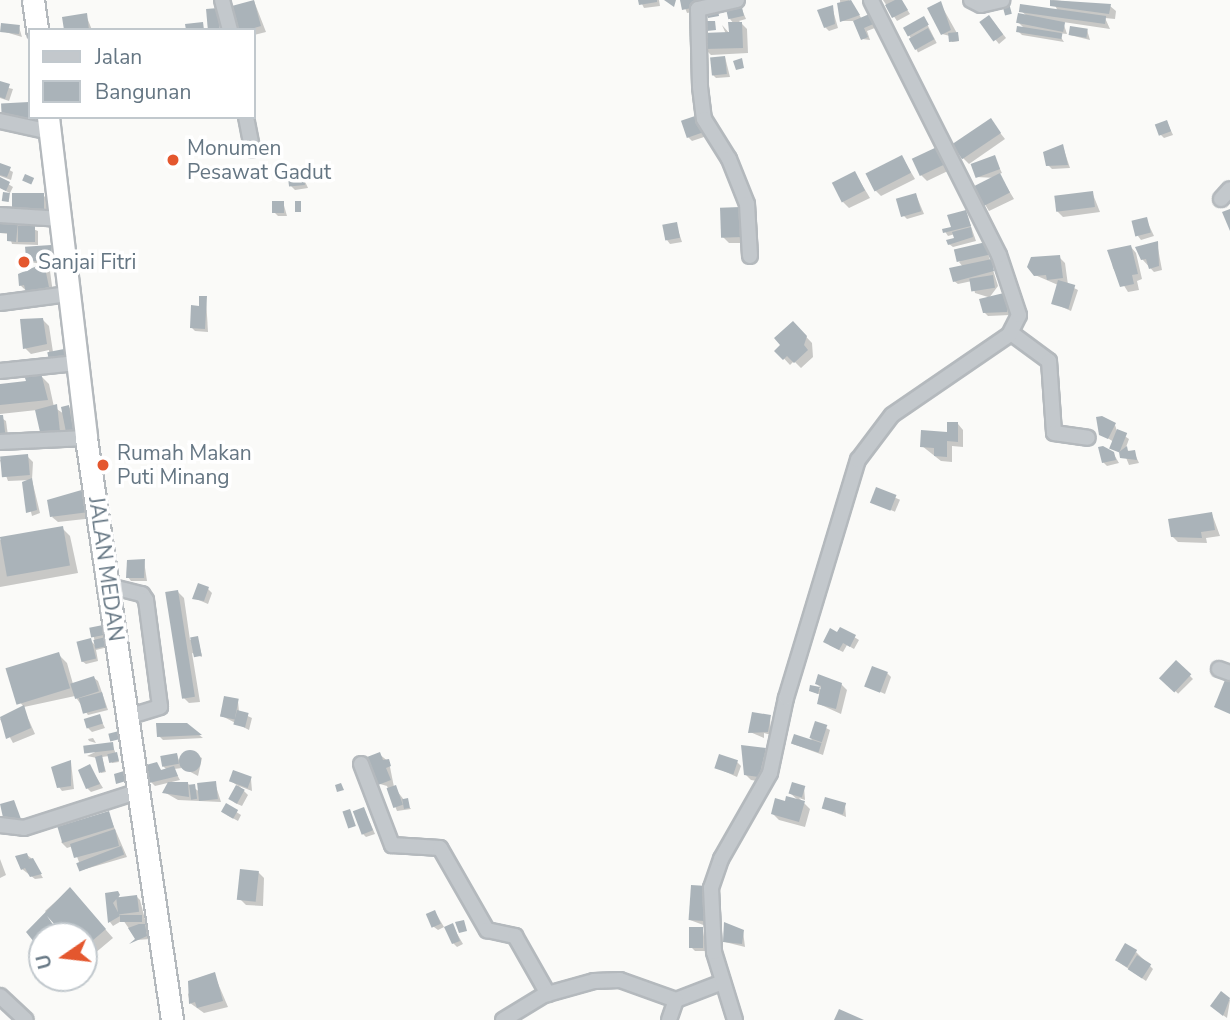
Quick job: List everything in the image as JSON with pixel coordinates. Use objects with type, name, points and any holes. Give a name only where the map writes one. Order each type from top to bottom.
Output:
[{"type":"highway","points":[[33,0],[37,28]]},
{"type":"highway","name":"JALAN MEDAN","points":[[49,125],[86,438],[172,1020]]},
{"type":"street","points":[[222,0],[229,28]]},
{"type":"street","points":[[737,0],[698,9],[700,87],[704,119],[729,159],[747,204],[750,256]]},
{"type":"street","points":[[734,1020],[711,925],[715,872],[770,773],[789,686],[858,460],[892,415],[1011,333],[1019,307],[999,255],[871,0]]},
{"type":"street","points":[[971,0],[981,5],[1002,0]]},
{"type":"street","points":[[246,119],[252,149]]},
{"type":"street","points":[[0,121],[49,125]]},
{"type":"street","points":[[0,215],[61,219]]},
{"type":"street","points":[[0,303],[68,294]]},
{"type":"street","points":[[1011,333],[1049,361],[1053,430],[1088,438]]},
{"type":"street","points":[[0,371],[77,363]]},
{"type":"street","points":[[0,442],[86,438]]},
{"type":"street","points":[[109,586],[142,594],[146,600],[160,707],[128,717]]},
{"type":"street","points":[[361,764],[392,845],[440,848],[487,930],[516,936],[548,994]]},
{"type":"street","points":[[0,825],[24,828],[139,791]]},
{"type":"street","points":[[503,1020],[548,994],[594,981],[620,980],[676,1000],[723,982]]},
{"type":"street","points":[[0,996],[26,1020]]},
{"type":"street","points":[[669,1020],[676,1000]]},
{"type":"building","points":[[254,0],[261,26],[238,28],[232,6]]},
{"type":"building","points":[[638,0],[657,0],[657,2],[639,5]]},
{"type":"building","points":[[664,0],[676,0],[674,7]]},
{"type":"building","points":[[680,0],[694,0],[696,7],[682,10]]},
{"type":"building","points":[[851,0],[860,15],[840,22],[837,3]]},
{"type":"building","points":[[902,0],[908,10],[892,18],[885,5]]},
{"type":"building","points":[[1050,0],[1111,4],[1109,14],[1050,6]]},
{"type":"building","points":[[941,1],[951,30],[941,35],[927,8]]},
{"type":"building","points":[[741,3],[744,16],[728,19],[725,7]]},
{"type":"building","points":[[1009,3],[1012,14],[1005,15],[1002,5]]},
{"type":"building","points":[[1020,4],[1106,16],[1105,24],[1019,12]]},
{"type":"building","points":[[833,5],[835,24],[824,28],[817,10]]},
{"type":"building","points":[[218,8],[220,28],[208,28],[206,9]]},
{"type":"building","points":[[718,9],[719,16],[708,18],[706,12]]},
{"type":"building","points":[[874,12],[878,22],[864,28],[868,37],[861,40],[853,21]]},
{"type":"building","points":[[87,13],[89,28],[64,28],[62,17]]},
{"type":"building","points":[[1018,13],[1065,22],[1063,32],[1016,23]]},
{"type":"building","points":[[989,15],[1003,34],[993,41],[979,22]]},
{"type":"building","points":[[924,16],[929,25],[908,36],[903,28]]},
{"type":"building","points":[[707,21],[715,21],[716,30],[707,31]]},
{"type":"building","points":[[203,22],[204,28],[186,28],[185,24]]},
{"type":"building","points":[[728,22],[742,22],[743,48],[704,49],[703,33],[729,32]]},
{"type":"building","points":[[1,23],[20,25],[19,34],[0,32]]},
{"type":"building","points":[[1017,26],[1062,33],[1061,39],[1016,32]]},
{"type":"building","points":[[1070,26],[1088,29],[1086,38],[1069,35]]},
{"type":"building","points":[[928,28],[934,39],[915,50],[909,39]]},
{"type":"building","points":[[958,32],[959,41],[949,42],[948,33]]},
{"type":"building","points":[[725,56],[727,74],[712,75],[710,58]]},
{"type":"building","points":[[742,58],[744,68],[736,70],[733,61]]},
{"type":"building","points":[[0,81],[10,84],[5,99],[0,97]]},
{"type":"building","points":[[28,102],[29,119],[2,120],[1,103]]},
{"type":"building","points":[[698,115],[704,132],[687,138],[681,121]]},
{"type":"building","points":[[991,118],[1001,133],[962,159],[952,144]]},
{"type":"building","points":[[1167,120],[1171,131],[1159,136],[1155,124]]},
{"type":"building","points":[[1063,144],[1068,165],[1046,166],[1043,152]]},
{"type":"building","points":[[939,146],[947,163],[920,176],[912,159]]},
{"type":"building","points":[[902,155],[911,173],[875,191],[865,174]]},
{"type":"building","points":[[995,155],[1000,169],[976,178],[971,164]]},
{"type":"building","points":[[0,163],[11,167],[7,177],[0,175]]},
{"type":"building","points":[[855,171],[865,191],[842,202],[832,183]]},
{"type":"building","points":[[285,172],[286,179],[279,180],[278,173]]},
{"type":"building","points":[[1000,173],[1010,193],[982,207],[972,187]]},
{"type":"building","points":[[25,174],[34,178],[31,184],[22,180]]},
{"type":"building","points":[[304,176],[305,185],[289,187],[288,178]]},
{"type":"building","points":[[0,177],[10,182],[6,191],[0,188]]},
{"type":"building","points":[[1093,191],[1095,207],[1056,212],[1054,196]]},
{"type":"building","points":[[3,192],[10,193],[9,202],[2,201]]},
{"type":"building","points":[[12,193],[44,193],[44,213],[12,213]]},
{"type":"building","points":[[916,193],[921,211],[901,217],[896,199]]},
{"type":"building","points":[[272,201],[284,201],[284,213],[272,213]]},
{"type":"building","points":[[295,201],[301,201],[301,212],[295,212]]},
{"type":"building","points":[[741,207],[742,237],[721,238],[720,208]]},
{"type":"building","points":[[1230,209],[1230,231],[1222,212]]},
{"type":"building","points":[[966,210],[971,226],[943,233],[942,229],[951,227],[947,215]]},
{"type":"building","points":[[1147,217],[1151,233],[1135,236],[1131,221]]},
{"type":"building","points":[[0,222],[18,222],[16,242],[7,241],[7,233],[0,233]]},
{"type":"building","points":[[677,222],[680,238],[665,241],[662,225]]},
{"type":"building","points":[[18,226],[35,226],[35,242],[18,242]]},
{"type":"building","points":[[971,227],[973,237],[948,245],[946,240],[954,238],[952,232]]},
{"type":"building","points":[[1158,241],[1159,266],[1149,269],[1146,259],[1141,260],[1135,247]]},
{"type":"building","points":[[986,242],[989,255],[957,262],[954,249]]},
{"type":"building","points":[[51,245],[52,260],[26,262],[25,247]]},
{"type":"building","points":[[1131,245],[1138,274],[1132,275],[1134,284],[1120,287],[1107,250]]},
{"type":"building","points":[[1060,255],[1063,278],[1047,280],[1046,275],[1034,276],[1027,267],[1031,257]]},
{"type":"building","points":[[992,259],[994,271],[953,282],[949,268]]},
{"type":"building","points":[[44,263],[49,287],[26,292],[24,285],[19,286],[18,274]]},
{"type":"building","points":[[993,275],[995,288],[971,292],[969,279]]},
{"type":"building","points":[[1058,280],[1075,285],[1068,309],[1051,304]]},
{"type":"building","points":[[1008,292],[1007,312],[983,313],[979,299]]},
{"type":"building","points":[[199,296],[207,296],[205,329],[190,328],[191,305],[199,306]]},
{"type":"building","points":[[43,318],[47,344],[23,349],[20,319]]},
{"type":"building","points":[[793,321],[807,336],[804,345],[808,350],[794,363],[787,356],[783,360],[774,351],[780,345],[774,338]]},
{"type":"building","points":[[64,349],[66,359],[49,362],[47,352]]},
{"type":"building","points":[[41,373],[48,400],[0,405],[0,384],[26,381],[24,375]]},
{"type":"building","points":[[57,404],[60,432],[40,432],[35,410]]},
{"type":"building","points":[[69,405],[74,436],[67,437],[61,407]]},
{"type":"building","points":[[0,415],[3,415],[6,440],[0,440]]},
{"type":"building","points":[[1102,416],[1116,423],[1108,439],[1099,435],[1096,417]]},
{"type":"building","points":[[947,422],[958,422],[958,442],[947,441],[947,457],[934,456],[934,448],[920,447],[921,430],[947,432]]},
{"type":"building","points":[[1117,429],[1127,433],[1119,453],[1109,448]]},
{"type":"building","points":[[1103,446],[1114,452],[1116,460],[1102,463],[1098,447]]},
{"type":"building","points":[[1127,446],[1128,451],[1135,450],[1137,460],[1120,458],[1119,452]]},
{"type":"building","points":[[28,454],[30,475],[2,477],[0,456]]},
{"type":"building","points":[[32,478],[37,510],[26,513],[22,482]]},
{"type":"building","points":[[876,487],[897,495],[890,511],[870,503]]},
{"type":"building","points":[[85,489],[89,512],[50,517],[47,500]]},
{"type":"building","points":[[1212,512],[1215,530],[1201,532],[1202,538],[1171,537],[1168,519]]},
{"type":"building","points":[[63,526],[70,565],[7,577],[0,537]]},
{"type":"building","points":[[145,559],[144,578],[126,578],[127,560]]},
{"type":"building","points":[[198,583],[209,587],[204,601],[192,599]]},
{"type":"building","points":[[178,590],[195,697],[182,699],[165,592]]},
{"type":"building","points":[[103,625],[105,635],[91,637],[89,628]]},
{"type":"building","points":[[840,627],[856,635],[850,647],[843,643],[839,650],[823,642],[830,628],[837,632]]},
{"type":"building","points":[[198,636],[202,656],[194,657],[190,638]]},
{"type":"building","points":[[106,637],[108,646],[95,649],[93,640]]},
{"type":"building","points":[[91,638],[96,658],[82,662],[76,642]]},
{"type":"building","points":[[59,652],[70,688],[17,705],[5,668]]},
{"type":"building","points":[[1176,660],[1191,674],[1174,693],[1159,678]]},
{"type":"building","points":[[872,666],[888,672],[880,693],[864,687]]},
{"type":"building","points":[[818,674],[842,683],[836,709],[817,704],[821,686],[815,684]]},
{"type":"building","points":[[94,676],[99,691],[75,699],[70,684]]},
{"type":"building","points":[[1225,680],[1230,682],[1230,714],[1214,707]]},
{"type":"building","points":[[810,685],[820,687],[818,694],[809,691]]},
{"type":"building","points":[[102,692],[106,707],[83,714],[79,698]]},
{"type":"building","points":[[224,696],[239,699],[235,719],[220,717]]},
{"type":"building","points":[[24,705],[31,728],[6,739],[0,717]]},
{"type":"building","points":[[237,710],[249,713],[245,727],[233,725]]},
{"type":"building","points":[[752,712],[771,715],[768,732],[748,733]]},
{"type":"building","points":[[100,714],[103,724],[87,729],[84,719]]},
{"type":"building","points":[[815,721],[827,725],[822,742],[809,738]]},
{"type":"building","points":[[156,723],[187,723],[202,735],[157,737]]},
{"type":"building","points":[[119,731],[121,739],[110,741],[108,734]]},
{"type":"building","points":[[794,734],[822,743],[818,752],[791,744]]},
{"type":"building","points":[[113,742],[114,750],[84,754],[83,746]]},
{"type":"building","points":[[741,745],[766,748],[759,777],[744,775]]},
{"type":"building","points":[[190,750],[200,757],[201,761],[194,771],[190,772],[180,765],[179,761],[186,751]]},
{"type":"building","points":[[117,752],[119,761],[109,763],[107,754]]},
{"type":"building","points":[[380,752],[383,760],[389,759],[391,766],[386,768],[391,780],[378,785],[367,757]]},
{"type":"building","points":[[177,753],[179,764],[162,767],[160,756]]},
{"type":"building","points":[[719,754],[738,760],[733,774],[714,768]]},
{"type":"building","points":[[102,755],[105,771],[99,773],[95,757]]},
{"type":"building","points":[[71,760],[71,786],[57,788],[51,767]]},
{"type":"building","points":[[157,762],[161,770],[174,766],[178,776],[149,783],[146,765]]},
{"type":"building","points":[[90,764],[100,784],[86,789],[78,770]]},
{"type":"building","points":[[233,770],[252,777],[248,788],[229,781]]},
{"type":"building","points":[[124,771],[126,781],[116,784],[114,774]]},
{"type":"building","points":[[216,781],[218,799],[199,801],[197,783]]},
{"type":"building","points":[[168,782],[188,782],[189,797],[162,793]]},
{"type":"building","points":[[792,782],[805,786],[802,798],[788,793]]},
{"type":"building","points":[[341,783],[344,790],[337,792],[335,785]]},
{"type":"building","points":[[195,784],[197,799],[191,800],[189,785]]},
{"type":"building","points":[[236,785],[245,790],[237,804],[228,799]]},
{"type":"building","points":[[396,785],[403,805],[393,808],[387,788]]},
{"type":"building","points":[[786,796],[805,801],[799,822],[771,814],[775,798],[785,801]]},
{"type":"building","points":[[825,797],[846,803],[843,815],[822,809]]},
{"type":"building","points":[[408,798],[410,808],[404,809],[402,799]]},
{"type":"building","points":[[14,800],[21,819],[4,822],[0,804]]},
{"type":"building","points":[[226,803],[238,810],[233,819],[221,812]]},
{"type":"building","points":[[364,807],[373,830],[362,835],[353,811]]},
{"type":"building","points":[[350,809],[356,826],[348,829],[342,812]]},
{"type":"building","points":[[109,811],[114,827],[62,843],[57,827]]},
{"type":"building","points":[[115,829],[119,846],[74,858],[70,844]]},
{"type":"building","points":[[121,846],[124,854],[79,872],[76,863]]},
{"type":"building","points":[[27,853],[42,874],[30,877],[25,868],[21,870],[15,856]]},
{"type":"building","points":[[240,869],[259,871],[256,902],[237,900]]},
{"type":"building","points":[[691,885],[707,886],[705,921],[689,920]]},
{"type":"building","points":[[70,887],[106,929],[98,936],[98,922],[52,922],[47,916],[51,922],[36,922]]},
{"type":"building","points":[[118,891],[120,895],[113,903],[120,916],[108,923],[105,893]]},
{"type":"building","points":[[137,895],[139,912],[118,914],[116,898]]},
{"type":"building","points":[[435,910],[441,924],[432,928],[426,914]]},
{"type":"building","points":[[120,915],[142,915],[142,922],[120,922]]},
{"type":"building","points":[[464,920],[467,931],[459,933],[455,922]]},
{"type":"building","points":[[724,922],[744,930],[742,944],[723,942]]},
{"type":"building","points":[[453,923],[460,941],[452,944],[444,927]]},
{"type":"building","points":[[145,924],[147,936],[129,944],[135,939],[128,928]]},
{"type":"building","points":[[689,927],[703,927],[703,948],[689,948]]},
{"type":"building","points":[[1125,943],[1137,950],[1127,967],[1115,960]]},
{"type":"building","points":[[1137,955],[1151,964],[1142,979],[1128,969]]},
{"type":"building","points":[[215,972],[223,1001],[197,1008],[195,1002],[189,1004],[188,981]]},
{"type":"building","points":[[1221,991],[1230,998],[1223,1016],[1210,1006]]},
{"type":"building","points":[[839,1009],[864,1020],[834,1020]]},
{"type":"place","name":"Monumen Pesawat Gadut","points":[[173,160]]},
{"type":"place","name":"Sanjai Fitri","points":[[24,262]]},
{"type":"place","name":"Rumah Makan Puti Minang","points":[[103,465]]}]
